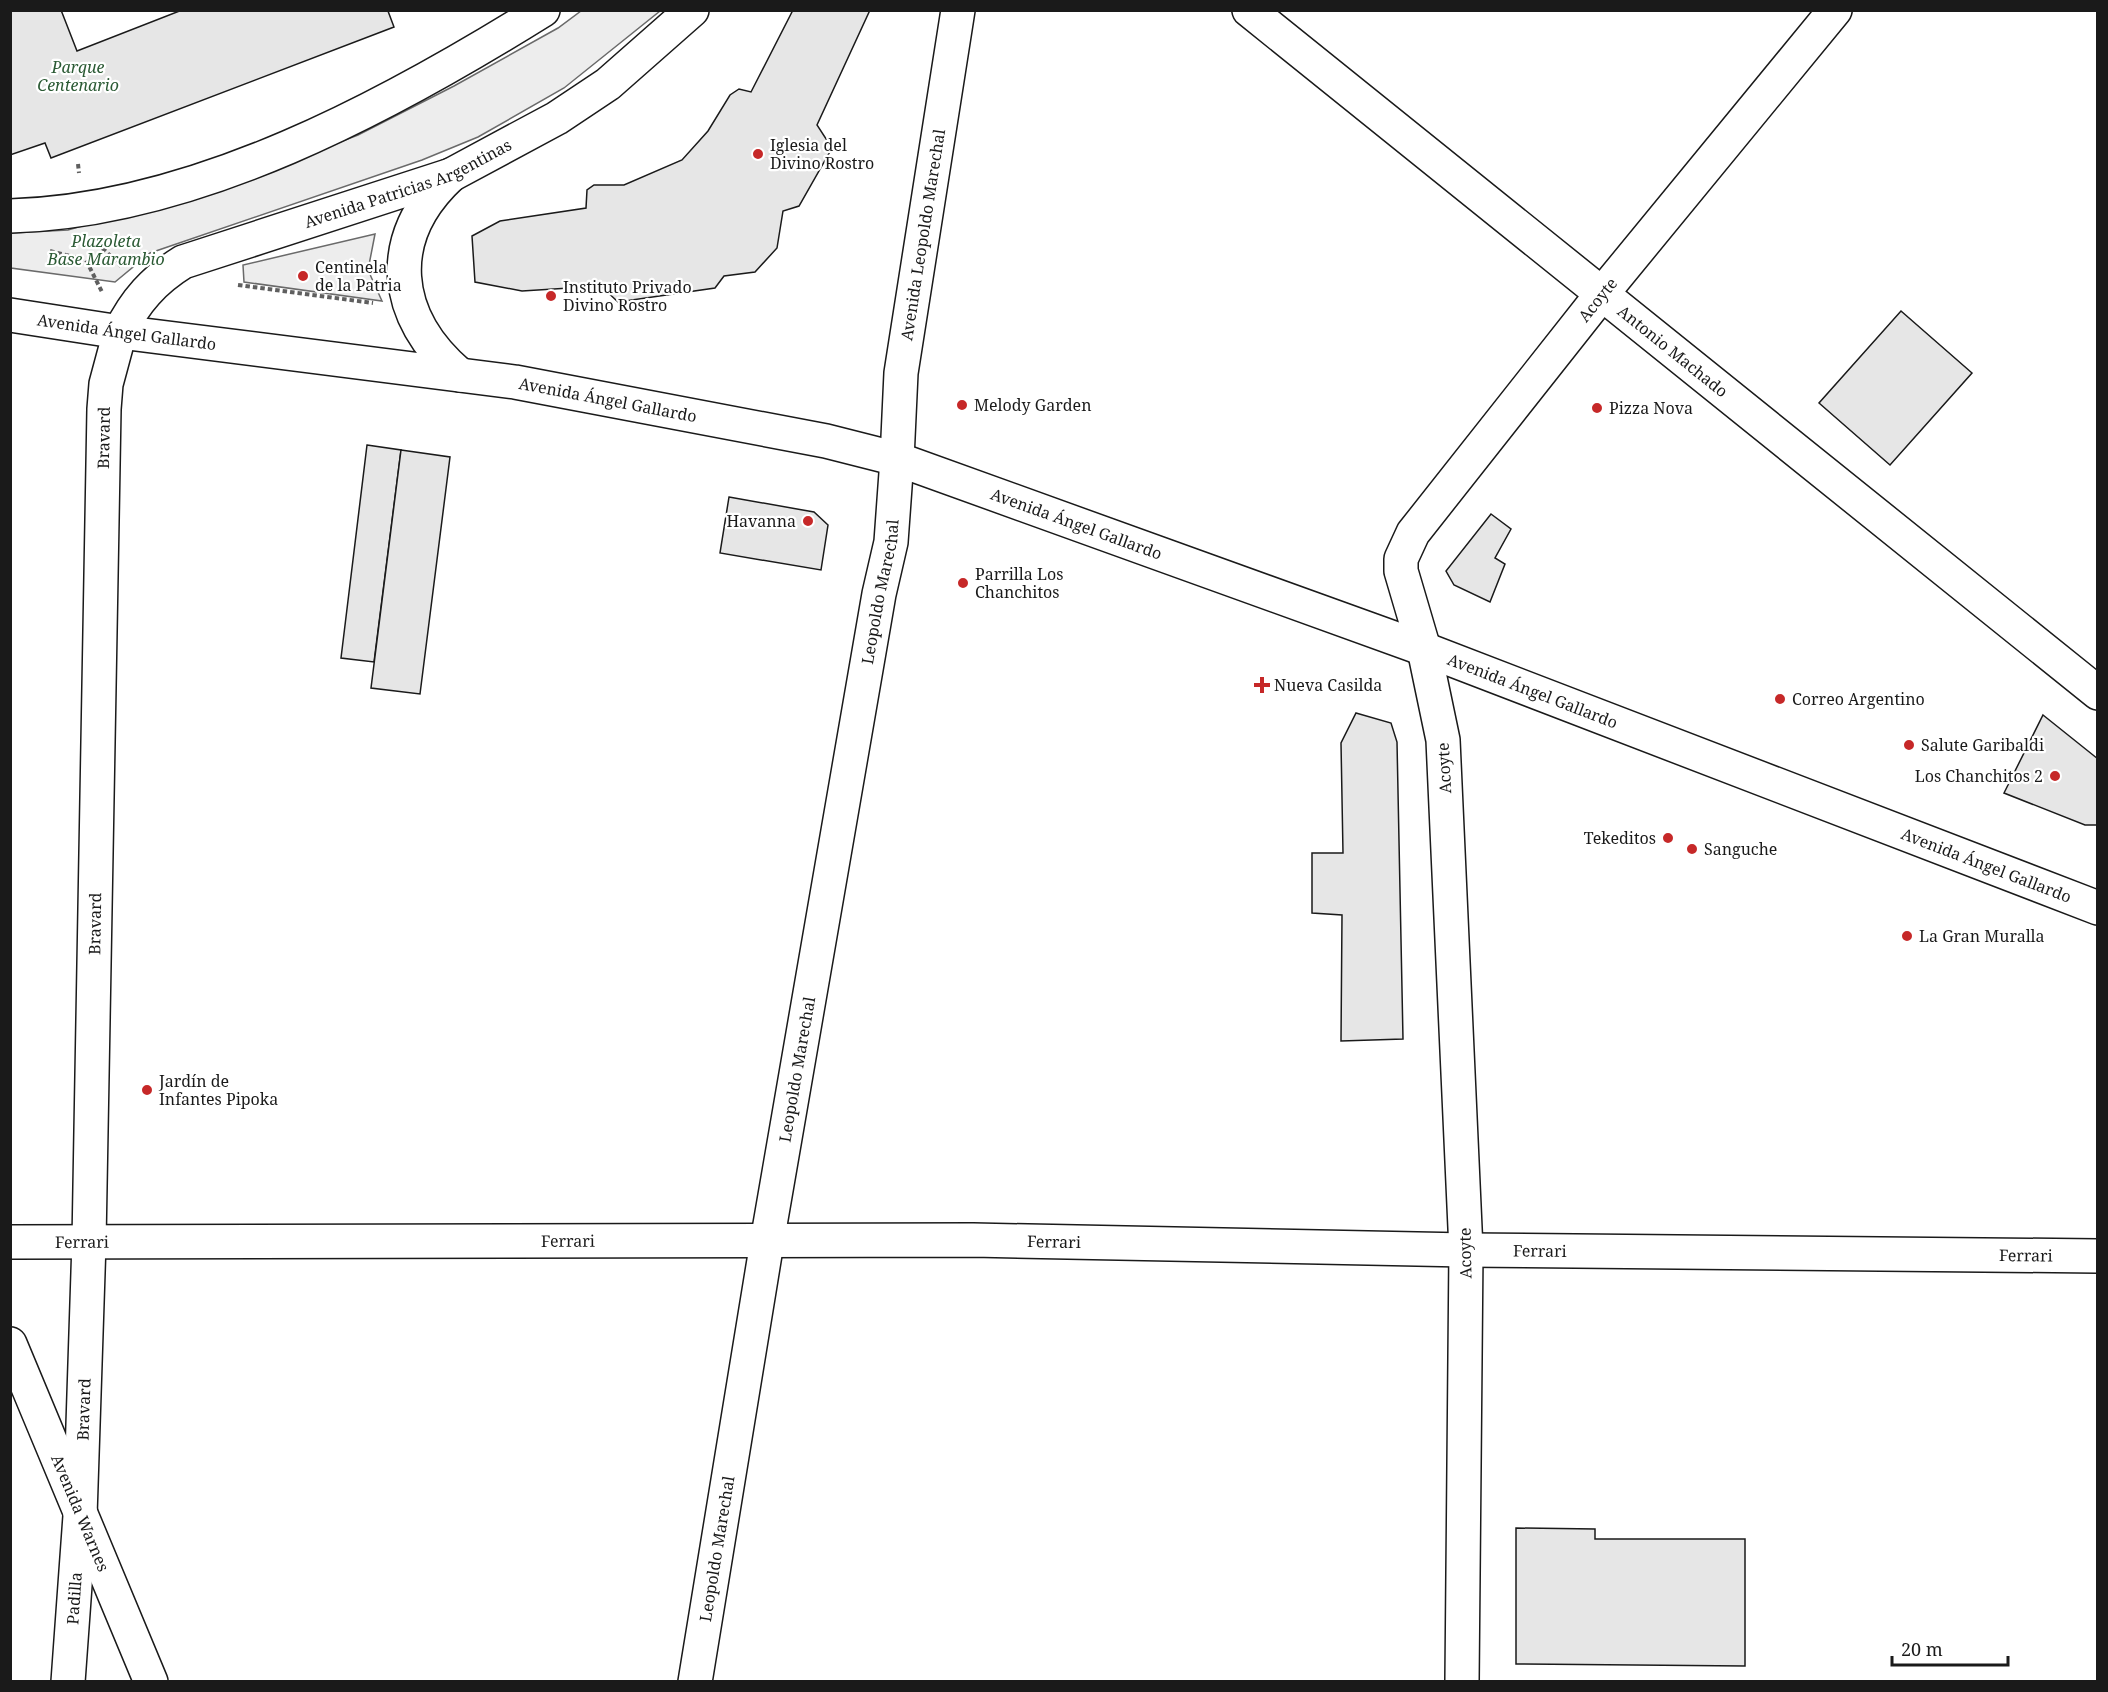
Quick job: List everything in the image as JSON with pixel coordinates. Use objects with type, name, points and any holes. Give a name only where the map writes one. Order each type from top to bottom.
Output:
[{"type":"street","points":[[10,216],[87,208],[137,198],[213,176],[334,126],[426,82],[543,10]]},
{"type":"street","name":"Avenida Patricias Argentinas","points":[[120,332],[130,311],[145,291],[163,274],[183,262],[451,175],[556,118],[599,90],[692,10]]},
{"type":"street","name":"Avenida Leopoldo Marechal","points":[[897,459],[901,373],[958,10]]},
{"type":"street","name":"Antonio Machado","points":[[1249,10],[2097,693]]},
{"type":"street","name":"Acoyte","points":[[1462,1682],[1466,1250],[1443,740],[1424,649],[1401,571],[1401,559],[1413,533],[1601,295],[1835,10]]},
{"type":"street","points":[[451,175],[426,202],[410,235],[404,272],[410,308],[421,334],[438,357],[460,375]]},
{"type":"street","name":"Avenida Ángel Gallardo","points":[[10,315],[120,332],[515,382],[826,441],[897,459],[1424,649],[2097,908]]},
{"type":"street","name":"Bravard","points":[[80,1516],[89,1242],[104,409],[106,384],[120,332]]},
{"type":"street","name":"Leopoldo Marechal","points":[[695,1682],[767,1242],[879,594],[891,542],[897,459]]},
{"type":"street","name":"Ferrari","points":[[10,1242],[974,1240],[1466,1250],[2097,1256]]},
{"type":"street","name":"Avenida Warnes","points":[[10,1344],[151,1682]]},
{"type":"street","name":"Padilla","points":[[68,1682],[80,1516]]},
{"type":"path","points":[[96,242],[119,266],[163,274]]},
{"type":"path","points":[[40,250],[86,260],[120,332]]},
{"type":"path","points":[[234,284],[410,308]]},
{"type":"shaded area","name":"Plazoleta Base Marambio","points":[[581,11],[660,11],[564,88],[478,137],[422,160],[150,253],[115,282],[11,268],[11,233],[68,230],[238,181],[358,135],[454,86],[558,28]]},
{"type":"shaded area","points":[[375,234],[368,270],[382,301],[244,282],[243,265]]},
{"type":"building","name":"Parque Centenario","points":[[10,10],[61,10],[77,51],[182,10],[390,10],[388,11],[394,27],[51,158],[45,143],[10,155]]},
{"type":"building","name":"Iglesia del Divino Rostro","points":[[793,10],[870,10],[817,125],[832,148],[799,206],[783,211],[777,248],[755,272],[724,276],[715,288],[618,302],[601,286],[522,291],[475,282],[472,236],[500,221],[586,208],[587,190],[594,185],[624,185],[682,160],[708,131],[730,95],[739,89],[751,92]]},
{"type":"building","points":[[1901,311],[1972,373],[1890,465],[1819,403]]},
{"type":"building","points":[[367,445],[401,450],[374,662],[341,658]]},
{"type":"building","points":[[401,450],[450,457],[420,694],[371,688]]},
{"type":"building","points":[[729,497],[814,512],[828,525],[821,570],[720,553]]},
{"type":"building","points":[[1491,514],[1511,529],[1495,558],[1505,564],[1490,602],[1454,585],[1446,571]]},
{"type":"building","points":[[1356,713],[1391,723],[1397,742],[1403,1039],[1341,1041],[1342,915],[1312,913],[1312,853],[1343,853],[1341,743]]},
{"type":"building","name":"Los Chanchitos 2","points":[[2043,715],[2098,759],[2097,825],[2085,825],[2004,793]]},
{"type":"building","points":[[1516,1528],[1595,1529],[1595,1539],[1745,1539],[1745,1666],[1516,1664]]},
{"type":"place","name":"Iglesia del Divino Rostro","points":[[758,154]]},
{"type":"place","name":"Centinela de la Patria","points":[[303,276]]},
{"type":"place","name":"Instituto Privado Divino Rostro","points":[[551,296]]},
{"type":"place","name":"Melody Garden","points":[[962,405]]},
{"type":"place","name":"Pizza Nova","points":[[1597,408]]},
{"type":"place","name":"Havanna","points":[[808,521]]},
{"type":"place","name":"Parrilla Los Chanchitos","points":[[963,583]]},
{"type":"place","name":"Nueva Casilda","points":[[1262,685]]},
{"type":"place","name":"Correo Argentino","points":[[1780,699]]},
{"type":"place","name":"Salute Garibaldi","points":[[1909,745]]},
{"type":"place","name":"Los Chanchitos 2","points":[[2055,776]]},
{"type":"place","name":"Tekeditos","points":[[1668,838]]},
{"type":"place","name":"Sanguche","points":[[1692,849]]},
{"type":"place","name":"La Gran Muralla","points":[[1907,936]]},
{"type":"place","name":"Jardín de Infantes Pipoka","points":[[147,1090]]}]
